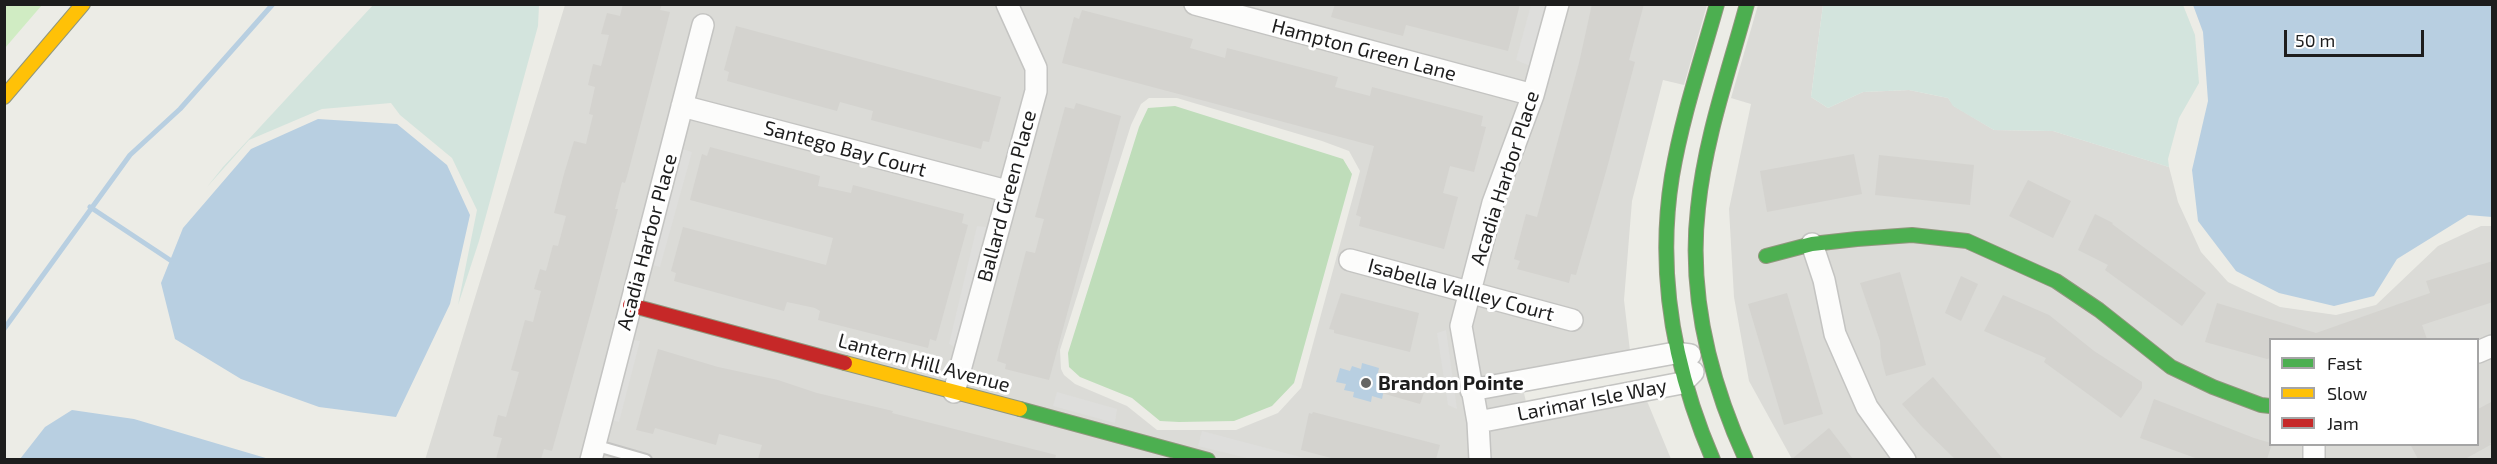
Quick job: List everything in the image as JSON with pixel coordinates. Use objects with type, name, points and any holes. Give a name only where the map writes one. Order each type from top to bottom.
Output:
[{"type":"main road","points":[[4,97],[83,4]]},
{"type":"main road","points":[[1713,459],[1682,383],[1675,353],[1666,269],[1668,211],[1678,146],[1717,4]]},
{"type":"main road","points":[[1746,459],[1722,406],[1708,357],[1696,275],[1698,206],[1710,140],[1747,4]]},
{"type":"main road","points":[[1766,256],[1812,244],[1912,235],[1967,241],[2056,281],[2098,310],[2171,367],[2223,391],[2269,406]]},
{"type":"main road","name":"Lantern Hill Avenue","points":[[630,305],[1208,459]]},
{"type":"street","name":"Ballard Green Place","points":[[954,392],[1036,91],[1036,68],[1006,4]]},
{"type":"street","name":"Hampton Green Lane","points":[[1195,4],[1533,95]]},
{"type":"street","name":"Acadia Harbor Place","points":[[1480,459],[1478,422],[1461,326],[1493,203],[1533,95],[1558,4]]},
{"type":"street","name":"Acadia Harbor Place","points":[[592,452],[703,25]]},
{"type":"street","name":"Santego Bay Court","points":[[682,106],[1007,191]]},
{"type":"street","points":[[1812,244],[1824,280],[1834,334],[1867,407],[1905,459]]},
{"type":"street","name":"Isabella Vallley Court","points":[[1350,260],[1572,320]]},
{"type":"street","points":[[2479,352],[2493,346]]},
{"type":"street","name":"Larimar Isle Way","points":[[1471,390],[1531,381],[1675,353],[1708,357]]},
{"type":"street","name":"Larimar Isle Way","points":[[1478,422],[1682,383],[1708,357]]},
{"type":"street","points":[[1531,381],[1538,410]]},
{"type":"lane","points":[[592,452],[646,459]]},
{"type":"shaded area","points":[[374,4],[539,5],[538,26],[479,241],[458,305],[477,210],[452,158],[400,115],[391,103],[322,109],[249,140],[207,187],[223,167]]},
{"type":"shaded area","points":[[565,5],[1707,5],[1684,85],[1663,80],[1632,201],[1624,300],[1630,351],[1501,375],[1502,396],[1524,393],[1526,402],[1504,406],[1506,427],[1647,401],[1671,459],[425,460]],"holes":[[[1149,98],[1177,98],[1349,151],[1360,171],[1301,388],[1278,413],[1236,430],[1157,430],[1127,406],[1075,384],[1064,375],[1061,369],[1060,350],[1131,125],[1141,104]]]},
{"type":"shaded area","points":[[1531,5],[1546,5],[1530,66],[1516,60]]},
{"type":"shaded area","points":[[1758,5],[1823,5],[1811,97],[1828,108],[1863,92],[1909,90],[1948,98],[1954,106],[1994,130],[2053,131],[2169,167],[2178,202],[2201,252],[2228,282],[2280,307],[2336,315],[2376,305],[2438,246],[2481,226],[2492,226],[2492,459],[1792,459],[1749,381],[1734,297],[1729,209],[1751,104],[1731,98]]},
{"type":"shaded area","points":[[1823,5],[2183,5],[2195,35],[2199,83],[2179,118],[2168,159],[2169,167],[2053,131],[1994,130],[1953,106],[1948,98],[1909,90],[1863,92],[1828,108],[1811,97]]},
{"type":"shaded area","points":[[683,149],[692,152],[660,267],[652,265]]},
{"type":"shaded area","points":[[977,226],[986,227],[955,347],[949,344]]},
{"type":"shaded area","points":[[1446,330],[1457,409],[1448,405],[1437,333]]},
{"type":"shaded area","points":[[632,340],[640,341],[619,422],[611,420]]},
{"type":"shaded area","points":[[1057,392],[1117,409],[1115,423],[1053,406]]},
{"type":"shaded area","points":[[1202,431],[1308,459],[1251,459],[1198,446]]},
{"type":"green space","points":[[7,5],[42,5],[5,48],[5,8]]},
{"type":"green space","points":[[1175,106],[1343,159],[1352,174],[1294,383],[1272,406],[1234,421],[1160,421],[1132,398],[1080,377],[1069,367],[1068,353],[1139,127],[1148,108]]},
{"type":"water","points":[[2193,5],[2492,5],[2492,217],[2468,215],[2397,259],[2374,296],[2334,306],[2279,293],[2236,271],[2198,221],[2192,170],[2208,101],[2203,32]]},
{"type":"water","points":[[318,119],[397,124],[447,165],[470,215],[450,304],[396,417],[319,407],[241,379],[175,339],[161,283],[183,228],[251,149]]},
{"type":"water","name":"Brandon Pointe","points":[[1362,363],[1379,368],[1378,373],[1387,376],[1382,399],[1372,396],[1371,402],[1353,397],[1354,392],[1344,390],[1346,384],[1336,382],[1340,368],[1350,371],[1352,366],[1361,369]]},
{"type":"water","points":[[72,410],[134,419],[269,459],[20,459],[45,427]]},
{"type":"building","points":[[623,4],[662,4],[660,10],[670,12],[628,173],[625,183],[622,182],[615,209],[618,209],[594,301],[552,451],[544,449],[541,459],[496,459],[502,438],[493,436],[498,415],[506,417],[519,372],[511,370],[525,320],[533,322],[541,291],[534,289],[540,269],[546,271],[553,245],[558,246],[566,216],[554,213],[564,174],[574,141],[586,144],[593,115],[589,114],[595,87],[588,85],[593,64],[601,66],[609,35],[601,34],[607,13],[620,16]]},
{"type":"building","points":[[1335,4],[1520,4],[1508,51],[1406,25],[1403,36],[1345,21],[1331,17]]},
{"type":"building","points":[[1592,4],[1644,4],[1629,60],[1635,62],[1607,168],[1576,275],[1571,274],[1569,283],[1517,269],[1520,261],[1514,259],[1526,214],[1537,217],[1579,63]]},
{"type":"building","points":[[1082,10],[1193,39],[1190,48],[1225,58],[1227,48],[1338,77],[1335,87],[1370,96],[1372,87],[1483,116],[1481,126],[1486,127],[1474,172],[1450,166],[1443,193],[1458,197],[1444,249],[1359,226],[1361,217],[1356,215],[1374,146],[1062,63],[1074,17],[1079,19]]},
{"type":"building","points":[[736,26],[1001,97],[989,142],[983,141],[981,149],[871,120],[873,111],[840,102],[837,111],[727,81],[729,72],[724,70]]},
{"type":"building","points":[[1076,103],[1121,116],[1049,380],[1005,369],[1006,364],[997,361],[1026,251],[1035,253],[1044,219],[1035,217],[1065,107],[1074,109]]},
{"type":"building","points":[[710,147],[820,176],[818,186],[851,193],[853,185],[964,214],[962,223],[968,225],[936,341],[930,339],[928,348],[818,320],[820,311],[815,308],[787,302],[784,311],[674,281],[676,273],[671,271],[683,227],[826,265],[833,238],[690,200],[702,154],[707,156]]},
{"type":"building","points":[[1854,154],[1862,194],[1767,212],[1760,171]]},
{"type":"building","points":[[1879,155],[1974,165],[1970,205],[1875,195]]},
{"type":"building","points":[[2028,180],[2071,201],[2053,238],[2009,216]]},
{"type":"building","points":[[2095,214],[2113,223],[2206,293],[2182,326],[2105,270],[2108,265],[2078,250]]},
{"type":"building","points":[[2493,261],[2493,302],[2422,325],[2427,338],[2269,338],[2269,358],[2267,359],[2205,342],[2217,303],[2316,333],[2430,293],[2426,281]]},
{"type":"building","points":[[1900,272],[1926,365],[1886,376],[1880,341],[1860,283]]},
{"type":"building","points":[[1961,276],[1978,284],[1961,321],[1945,313]]},
{"type":"building","points":[[1341,293],[1419,313],[1410,352],[1334,333],[1334,330],[1329,329]]},
{"type":"building","points":[[1787,293],[1823,414],[1784,425],[1748,304]]},
{"type":"building","points":[[2003,295],[2049,315],[2094,351],[2142,382],[2142,388],[2121,418],[2044,362],[2046,358],[1984,331]]},
{"type":"building","points":[[658,349],[718,367],[778,380],[817,393],[1056,455],[1055,459],[758,459],[762,445],[719,434],[716,445],[655,428],[653,434],[636,430]]},
{"type":"building","points":[[1933,377],[2003,459],[1955,459],[1902,404]]},
{"type":"building","points":[[1381,380],[1425,390],[1420,404],[1378,392]]},
{"type":"building","points":[[2154,399],[2269,442],[2269,446],[2271,446],[2267,459],[2198,459],[2140,438]]},
{"type":"building","points":[[2493,401],[2493,442],[2489,444],[2492,444],[2465,459],[2418,459],[2411,446],[2479,446],[2479,408]]},
{"type":"building","points":[[1313,412],[1440,445],[1436,459],[1335,459],[1301,450],[1309,413]]},
{"type":"building","points":[[1829,428],[1853,459],[1792,459]]},
{"type":"waterway","points":[[4,329],[130,155],[180,109],[273,4]]},
{"type":"waterway","points":[[90,207],[170,260]]},
{"type":"traffic: fast","points":[[1713,460],[1699,426],[1679,356],[1672,321],[1666,249],[1676,154],[1717,4]]},
{"type":"traffic: fast","points":[[1746,460],[1712,369],[1699,306],[1696,241],[1701,182],[1706,156],[1747,4]]},
{"type":"traffic: fast","points":[[1766,256],[1812,244],[1857,239],[1912,235],[1967,241],[2056,281],[2099,310],[2171,367],[2213,387],[2269,406]]},
{"type":"traffic: fast","points":[[1020,409],[1208,460]]},
{"type":"traffic: slow","points":[[4,97],[83,4]]},
{"type":"traffic: slow","points":[[845,363],[1020,409]]},
{"type":"traffic: jam","points":[[630,305],[845,363]]},
{"type":"place","name":"Brandon Pointe","points":[[1366,383]]}]
